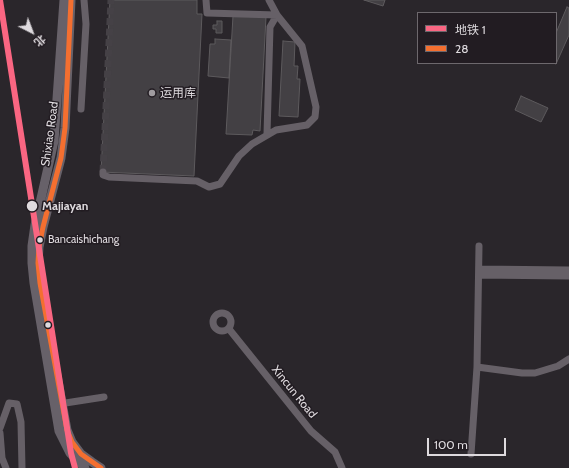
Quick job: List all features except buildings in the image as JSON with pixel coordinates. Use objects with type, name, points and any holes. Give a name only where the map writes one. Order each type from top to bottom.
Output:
[{"type":"main road","name":"Shixiao Road","points":[[64,0],[54,141],[52,156],[35,225],[32,254],[34,283],[58,405],[67,430],[72,442],[86,458],[101,468]]},
{"type":"main road","name":"Shixiao Road","points":[[71,0],[66,113],[63,143],[61,158],[42,227],[38,264],[62,439],[70,453],[85,468]]},
{"type":"street","points":[[81,109],[86,24],[84,0]]},
{"type":"street","points":[[206,0],[207,13],[278,15]]},
{"type":"street","points":[[103,172],[103,175],[109,177],[197,181],[209,187],[220,184],[239,156],[252,144],[267,134],[276,130],[307,125],[315,117],[316,107],[313,88],[302,46],[278,15],[269,0]]},
{"type":"street","points":[[267,134],[270,27],[278,15]]},
{"type":"street","points":[[471,454],[477,368],[479,246]]},
{"type":"street","points":[[479,272],[569,270]]},
{"type":"street","points":[[479,272],[569,276]]},
{"type":"street","name":"Xincun Road","points":[[229,329],[311,431],[335,452],[342,468]]},
{"type":"street","points":[[477,368],[535,373],[558,366],[569,359]]},
{"type":"street","points":[[58,405],[104,396]]},
{"type":"street","points":[[0,428],[9,403],[17,404],[21,422],[22,468]]},
{"type":"street","points":[[0,434],[2,458],[6,468]]},
{"type":"tunnel","points":[[103,172],[111,0]]},
{"type":"metro line","name":"1","points":[[0,0],[71,453],[75,468]]},
{"type":"transit line","name":"28","points":[[71,0],[65,128],[61,158],[43,227],[39,247],[38,263],[40,283],[67,430],[72,442],[81,454],[101,468]]},
{"type":"place","name":"运用库","points":[[152,93]]},
{"type":"place","name":"Majiayan","points":[[32,206]]},
{"type":"place","name":"Bancaishichang","points":[[40,240]]}]
